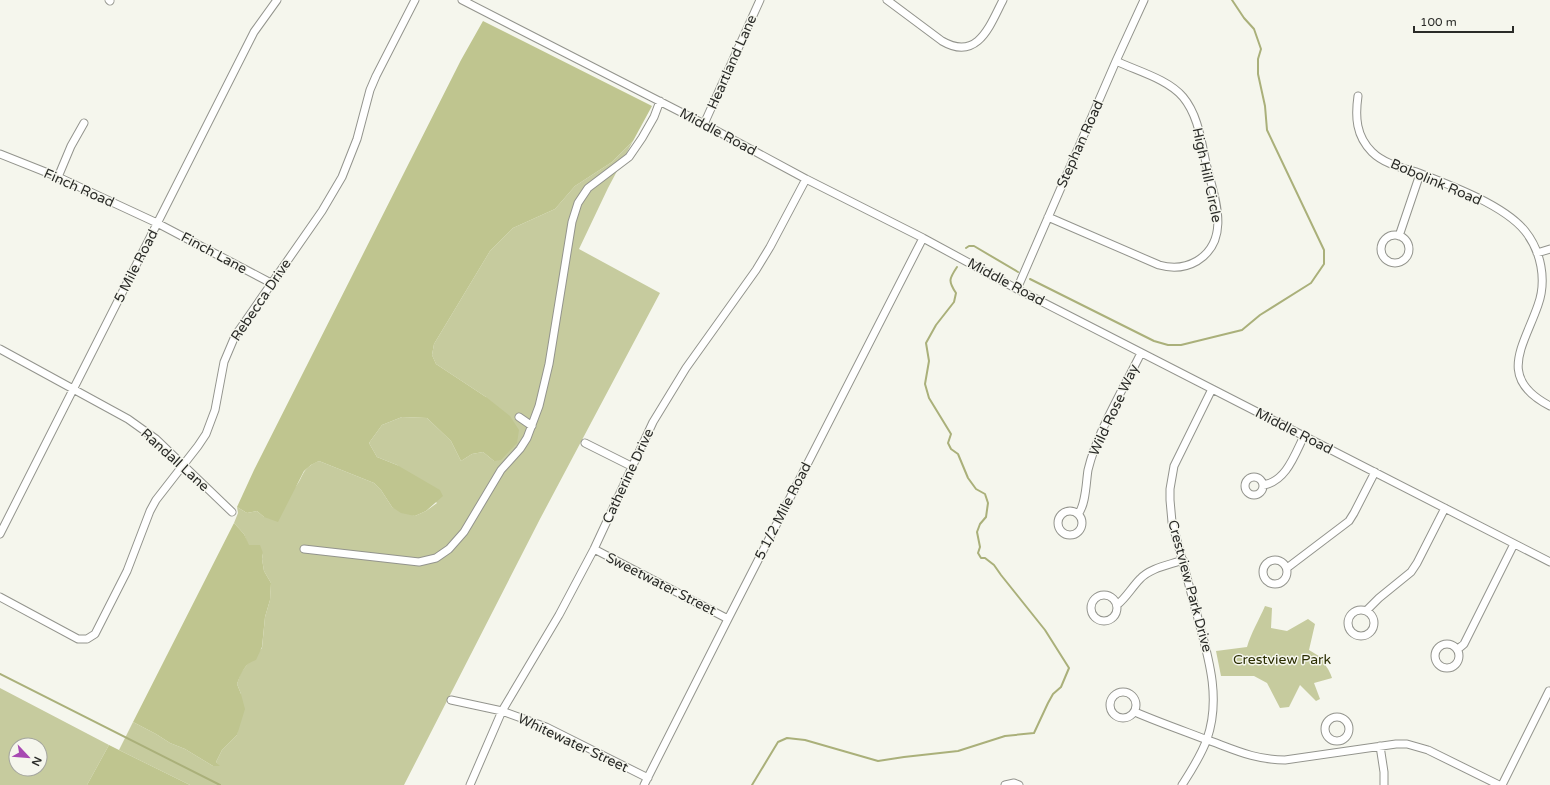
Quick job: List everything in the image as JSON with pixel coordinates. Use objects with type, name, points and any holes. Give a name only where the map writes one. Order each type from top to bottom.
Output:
[{"type":"street","name":"5 Mile Road","points":[[0,534],[254,32],[277,0]]},
{"type":"street","name":"Rebecca Drive","points":[[0,597],[78,639],[88,642],[96,634],[122,581],[150,511],[198,446],[211,422],[215,410],[224,362],[240,328],[322,211],[342,177],[357,139],[370,90],[415,0]]},
{"type":"street","name":"Middle Road","points":[[462,0],[660,101],[806,179],[923,238],[1017,289],[1550,562]]},
{"type":"street","name":"Heartland Lane","points":[[704,124],[760,0]]},
{"type":"street","points":[[886,0],[942,42],[962,48],[981,40],[987,32],[1003,0]]},
{"type":"street","name":"Stephan Road","points":[[1017,289],[1144,0]]},
{"type":"street","name":"High Hill Circle","points":[[1048,217],[1159,265],[1168,267],[1192,264],[1206,254],[1215,240],[1218,228],[1218,216],[1197,124],[1189,104],[1175,89],[1166,83],[1116,61]]},
{"type":"street","name":"Bobolink Road","points":[[1358,96],[1356,111],[1358,130],[1366,145],[1372,152],[1388,162],[1469,194],[1507,215],[1525,231],[1537,253],[1542,273],[1541,294],[1520,349],[1518,365],[1527,390],[1540,401],[1550,406]]},
{"type":"street","points":[[304,549],[419,562],[436,558],[449,549],[464,532],[500,470],[520,449],[532,426],[539,406],[549,364],[572,222],[578,203],[588,188],[629,157],[651,122],[660,101]]},
{"type":"street","points":[[58,177],[71,146],[84,123]]},
{"type":"street","name":"Finch Road","points":[[0,154],[58,177],[157,223]]},
{"type":"street","points":[[1399,236],[1420,174]]},
{"type":"street","name":"Catherine Drive","points":[[470,785],[502,711],[559,615],[594,549],[653,422],[686,368],[756,270],[806,179]]},
{"type":"street","name":"Finch Lane","points":[[157,223],[271,283]]},
{"type":"street","name":"5 1/2 Mile Road","points":[[646,782],[923,238]]},
{"type":"street","points":[[1537,253],[1550,249]]},
{"type":"street","name":"Randall Lane","points":[[0,349],[142,428],[156,439],[232,512]]},
{"type":"street","name":"Wild Rose Way","points":[[1078,514],[1082,508],[1088,471],[1098,440],[1141,353]]},
{"type":"street","name":"Crestview Park Drive","points":[[1182,785],[1207,740],[1213,710],[1212,678],[1210,663],[1171,512],[1170,489],[1174,466],[1212,389]]},
{"type":"street","points":[[519,417],[532,426]]},
{"type":"street","points":[[1263,485],[1273,483],[1285,471],[1304,436]]},
{"type":"street","points":[[586,443],[632,466]]},
{"type":"street","points":[[1287,568],[1349,521],[1375,472]]},
{"type":"street","points":[[1366,611],[1379,598],[1411,572],[1445,508]]},
{"type":"street","points":[[1458,649],[1464,644],[1514,544]]},
{"type":"street","name":"Sweetwater Street","points":[[594,549],[728,619]]},
{"type":"street","points":[[1117,605],[1122,602],[1140,579],[1146,574],[1183,560]]},
{"type":"street","points":[[1135,712],[1245,755],[1272,760],[1285,760],[1396,744],[1418,746],[1500,785],[1549,691]]},
{"type":"street","name":"Whitewater Street","points":[[451,700],[502,711],[546,727],[646,782]]},
{"type":"street","points":[[1337,742],[1338,752]]},
{"type":"street","points":[[1380,746],[1384,772],[1384,785]]},
{"type":"street","points":[[1005,785],[1014,783],[1019,785]]},
{"type":"green space","points":[[483,21],[652,106],[633,141],[612,162],[575,186],[555,209],[513,228],[490,251],[434,344],[432,355],[436,364],[486,397],[510,416],[519,430],[517,443],[501,460],[494,461],[483,452],[472,454],[461,461],[451,441],[427,418],[402,417],[382,425],[369,443],[377,457],[397,465],[440,490],[443,496],[426,511],[415,516],[401,513],[392,507],[381,490],[374,483],[319,461],[304,471],[278,522],[264,517],[257,511],[247,513],[237,507],[254,470],[461,60]]},
{"type":"green space","points":[[633,141],[608,188],[579,249],[660,293],[540,519],[404,785],[190,785],[119,750],[133,722],[170,743],[185,749],[213,766],[219,766],[216,762],[222,750],[237,735],[241,694],[237,684],[241,672],[262,648],[265,617],[270,600],[271,583],[264,571],[262,559],[263,553],[248,545],[244,534],[234,523],[238,513],[237,507],[247,513],[257,511],[264,517],[286,498],[296,486],[308,467],[319,461],[374,483],[381,490],[392,507],[415,516],[426,511],[437,503],[397,465],[377,457],[369,443],[382,425],[402,417],[427,418],[451,441],[461,461],[472,454],[483,452],[494,461],[486,397],[436,364],[432,355],[434,344],[490,251],[513,228],[555,209],[575,186],[612,162]]},
{"type":"green space","points":[[234,523],[244,534],[249,545],[260,545],[263,553],[262,559],[264,571],[271,583],[270,600],[265,617],[262,647],[256,660],[252,661],[246,666],[237,684],[245,709],[237,735],[222,750],[216,762],[220,766],[213,766],[185,749],[170,743],[133,722]]},
{"type":"green space","name":"Crestview Park","points":[[1265,606],[1272,608],[1271,628],[1287,631],[1308,619],[1315,624],[1309,650],[1322,658],[1332,678],[1314,683],[1320,699],[1316,701],[1300,685],[1289,707],[1280,708],[1267,683],[1254,676],[1221,676],[1216,651],[1247,647]]},
{"type":"green space","points":[[0,688],[109,745],[87,785],[0,785]]},
{"type":"green space","points":[[109,745],[119,750],[190,785],[87,785]]},
{"type":"waterway","points":[[1030,279],[1154,341],[1168,345],[1181,345],[1242,330],[1260,315],[1311,283],[1324,264],[1324,250],[1267,130],[1265,106],[1258,74],[1258,59],[1261,49],[1254,29],[1244,18],[1232,0]]},
{"type":"waterway","points":[[966,248],[969,246],[974,246],[1018,272]]},
{"type":"waterway","points":[[752,785],[778,742],[787,738],[805,740],[878,761],[958,751],[1005,736],[1034,733],[1053,694],[1061,687],[1069,668],[1045,630],[994,565],[985,558],[981,558],[978,553],[980,547],[977,532],[980,524],[986,517],[988,503],[985,494],[976,489],[968,478],[958,454],[951,449],[948,443],[951,434],[929,398],[925,384],[929,361],[926,343],[936,325],[954,302],[956,293],[950,280],[957,267]]},
{"type":"waterway","points":[[0,674],[220,785]]}]
